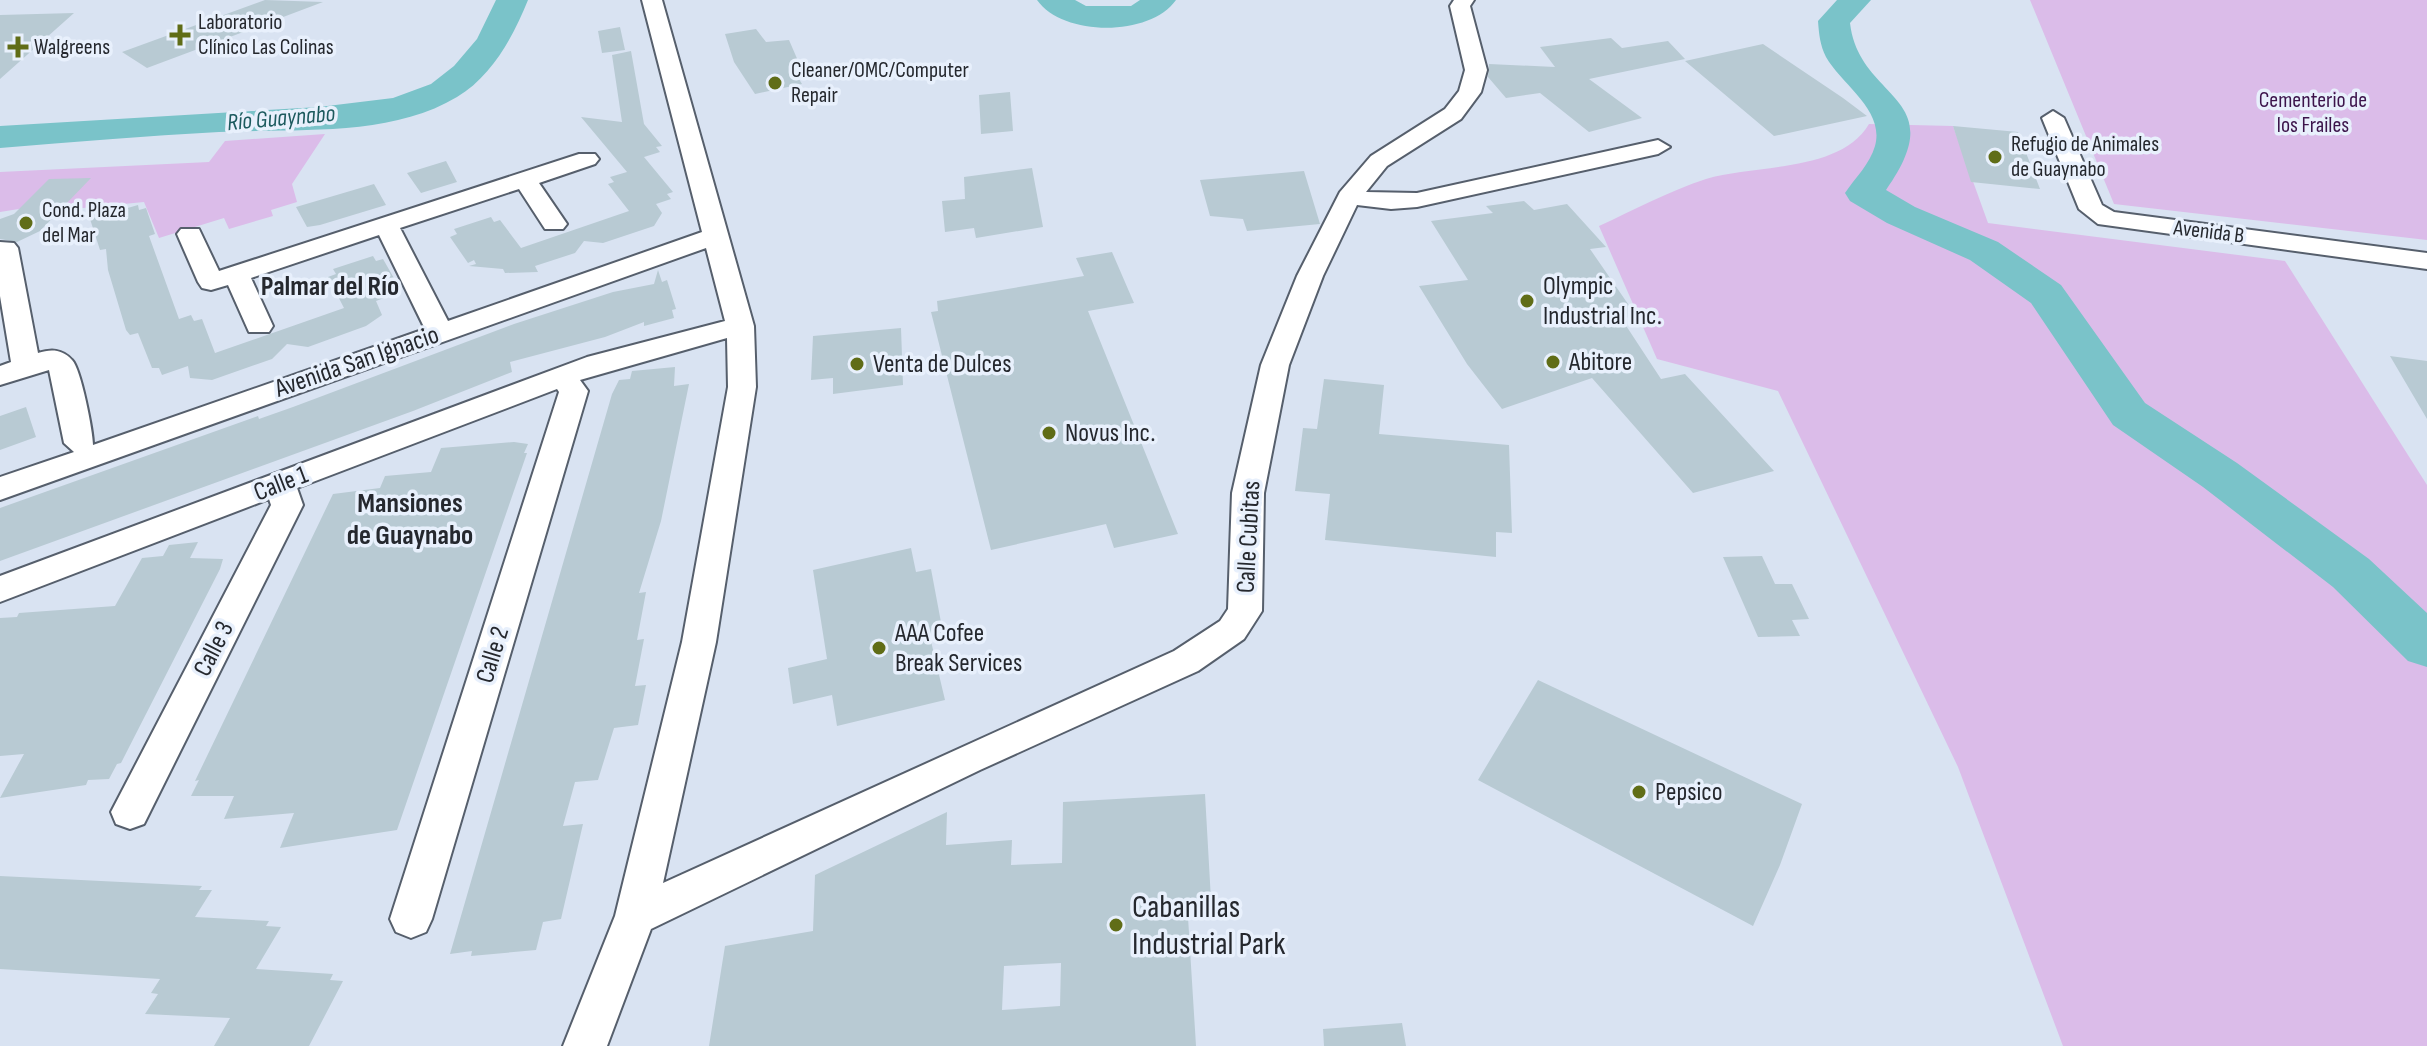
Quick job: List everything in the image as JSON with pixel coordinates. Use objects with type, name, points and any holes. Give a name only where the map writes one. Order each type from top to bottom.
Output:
[{"type":"street","points":[[585,1046],[635,916],[699,642],[742,387],[740,326],[652,0]]},
{"type":"street","name":"Calle Cubitas","points":[[635,916],[967,759],[1186,661],[1232,630],[1245,611],[1248,493],[1275,365],[1310,276],[1349,197],[1379,161],[1453,114],[1470,92],[1476,70],[1460,6],[1464,0]]},
{"type":"street","name":"Avenida B","points":[[2053,118],[2091,209],[2107,219],[2427,261]]},
{"type":"street","points":[[1349,197],[1391,202],[1417,200],[1658,147]]},
{"type":"street","points":[[190,234],[211,282],[587,159]]},
{"type":"street","points":[[525,180],[554,224]]},
{"type":"street","points":[[386,225],[437,326]]},
{"type":"street","name":"Avenida San Ignacio","points":[[0,489],[437,326],[713,228]]},
{"type":"street","points":[[5,248],[13,372],[51,358],[62,366],[79,443]]},
{"type":"street","points":[[236,274],[259,326]]},
{"type":"street","name":"Avenida San Ignacio","points":[[0,470],[437,326]]},
{"type":"street","name":"Calle 1","points":[[0,589],[280,484],[568,384],[640,350],[740,326]]},
{"type":"street","name":"Calle 2","points":[[411,919],[568,384]]},
{"type":"street","name":"Calle 3","points":[[130,812],[287,505],[280,484]]},
{"type":"green space","name":"Cementerio de los Frailes","points":[[2030,0],[2427,0],[2427,240],[2114,204]]},
{"type":"green space","points":[[1869,124],[1953,126],[1988,223],[2285,261],[2427,485],[2427,1046],[2063,1046],[1958,767],[1778,391],[1657,359],[1599,226],[1706,179],[1818,159],[1856,140]]},
{"type":"green space","points":[[325,134],[292,184],[297,202],[271,210],[273,216],[229,229],[224,218],[159,238],[144,202],[52,211],[50,204],[0,212],[0,172],[209,162],[225,141]]},
{"type":"building","points":[[265,0],[323,2],[147,68],[122,52]]},
{"type":"building","name":"Walgreens","points":[[74,13],[0,79],[0,15]]},
{"type":"building","points":[[620,27],[625,50],[602,53],[598,31]]},
{"type":"building","points":[[756,29],[766,42],[789,40],[805,77],[799,79],[802,84],[755,94],[734,62],[725,34]]},
{"type":"building","points":[[1611,38],[1622,48],[1668,41],[1685,59],[1589,79],[1642,118],[1589,132],[1540,93],[1506,98],[1488,77],[1489,64],[1555,67],[1540,47]]},
{"type":"building","points":[[1763,44],[1867,116],[1774,136],[1685,61]]},
{"type":"building","points":[[631,51],[644,124],[662,146],[656,147],[660,152],[644,157],[673,192],[667,194],[671,199],[656,204],[662,213],[654,226],[603,243],[584,241],[575,253],[535,266],[538,272],[505,273],[503,269],[469,266],[476,264],[474,260],[468,263],[450,237],[457,234],[454,229],[491,217],[494,222],[500,220],[521,248],[629,211],[608,184],[614,182],[610,177],[627,172],[581,117],[622,122],[612,55]]},
{"type":"building","points":[[1010,92],[1013,131],[981,134],[979,95]]},
{"type":"building","name":"Refugio de Animales de Guaynabo","points":[[1953,126],[2018,132],[2040,189],[1971,182]]},
{"type":"building","points":[[446,161],[457,182],[421,193],[407,173]]},
{"type":"building","points":[[1032,168],[1043,227],[976,238],[974,228],[945,232],[942,201],[965,199],[964,177]]},
{"type":"building","points":[[1304,171],[1320,224],[1247,231],[1243,219],[1210,216],[1200,180]]},
{"type":"building","points":[[91,178],[40,231],[17,242],[0,239],[0,219],[14,214],[49,179]]},
{"type":"building","points":[[374,184],[386,205],[307,227],[296,207]]},
{"type":"building","points":[[1524,201],[1534,210],[1567,204],[1606,247],[1590,249],[1637,317],[1621,318],[1661,379],[1685,374],[1774,471],[1693,493],[1592,378],[1502,409],[1467,364],[1419,286],[1468,280],[1431,221],[1493,213],[1486,206]]},
{"type":"building","points":[[138,205],[139,210],[146,208],[155,234],[149,236],[179,319],[191,315],[194,321],[202,319],[215,353],[344,308],[328,277],[336,274],[333,269],[373,256],[376,261],[383,259],[399,287],[392,289],[395,294],[376,301],[382,315],[366,326],[308,347],[287,344],[272,359],[212,380],[190,378],[188,366],[162,375],[159,368],[152,368],[138,333],[130,335],[126,330],[108,270],[106,249],[100,250],[90,219]]},
{"type":"building","name":"Novus Inc.","points":[[1112,252],[1134,303],[1088,311],[1178,534],[1114,548],[1106,524],[991,550],[931,312],[938,311],[937,301],[1084,276],[1076,258]]},
{"type":"building","points":[[658,270],[662,282],[667,280],[676,309],[672,310],[674,318],[644,326],[644,322],[605,337],[510,362],[512,372],[413,411],[0,561],[0,508],[258,416],[259,419],[293,407],[514,324],[613,292],[654,284]]},
{"type":"building","name":"Venta de Dulces","points":[[901,328],[903,385],[833,394],[833,378],[811,380],[813,336]]},
{"type":"building","points":[[2390,356],[2427,361],[2427,419]]},
{"type":"building","points":[[675,367],[674,386],[689,384],[661,521],[639,593],[646,592],[637,640],[644,639],[635,686],[646,685],[638,725],[614,728],[598,780],[575,782],[563,826],[583,824],[561,919],[543,922],[536,950],[471,956],[472,951],[450,954],[612,394],[619,380],[630,379],[632,371]]},
{"type":"building","points":[[1324,379],[1384,385],[1379,434],[1509,445],[1512,533],[1496,532],[1496,557],[1325,540],[1330,494],[1295,491],[1303,428],[1317,429]]},
{"type":"building","points":[[26,407],[36,437],[0,450],[0,416]]},
{"type":"building","points":[[514,442],[528,444],[524,453],[527,453],[397,830],[280,848],[294,813],[224,819],[234,796],[191,796],[199,780],[195,781],[333,494],[380,488],[385,476],[431,472],[441,448]]},
{"type":"building","points":[[198,542],[190,558],[223,559],[220,569],[121,763],[117,764],[109,779],[88,780],[86,785],[0,798],[24,754],[0,756],[0,618],[17,617],[19,613],[115,606],[142,558],[163,556],[169,545]]},
{"type":"building","name":"AAA Cofee Break Services","points":[[911,548],[916,572],[931,569],[943,633],[930,637],[945,700],[837,726],[832,695],[793,704],[788,668],[827,659],[813,570]]},
{"type":"building","points":[[1762,556],[1775,584],[1792,584],[1809,619],[1792,620],[1800,636],[1758,637],[1723,557]]},
{"type":"building","name":"Pepsico","points":[[1538,680],[1802,804],[1753,926],[1478,780]]},
{"type":"building","points":[[1205,794],[1211,900],[1187,901],[1196,1046],[709,1046],[725,946],[813,931],[815,875],[947,812],[946,845],[1012,840],[1011,865],[1062,863],[1063,802]],"holes":[[[1061,963],[1060,1006],[1002,1010],[1004,966]]]},
{"type":"building","points":[[0,876],[202,886],[199,890],[212,890],[195,917],[269,921],[266,926],[281,927],[256,969],[333,974],[330,980],[343,981],[309,1046],[214,1046],[230,1018],[145,1014],[158,994],[151,993],[160,979],[0,969]]},
{"type":"building","name":"Cabanillas Industrial Park","points":[[1402,1023],[1406,1046],[1324,1046],[1323,1029]]},
{"type":"waterway","name":"Río Guaynabo","points":[[0,137],[183,123],[346,116],[398,107],[443,91],[466,74],[485,52],[512,0]]},
{"type":"waterway","name":"Río Guaynabo","points":[[1053,0],[1080,16],[1138,16],[1160,0]]},
{"type":"waterway","points":[[1855,0],[1834,21],[1836,40],[1852,70],[1885,108],[1892,123],[1894,139],[1887,160],[1864,193],[1901,215],[1984,251],[2046,294],[2129,414],[2220,475],[2351,573],[2427,646]]},
{"type":"place","name":"Laboratorio Clínico Las Colinas","points":[[180,35]]},
{"type":"place","name":"Walgreens","points":[[18,47]]},
{"type":"place","name":"Cleaner/OMC/Computer Repair","points":[[775,83]]},
{"type":"place","name":"Refugio de Animales de Guaynabo","points":[[1995,157]]},
{"type":"place","name":"Cond. Plaza del Mar","points":[[26,223]]},
{"type":"place","name":"Olympic Industrial Inc.","points":[[1527,301]]},
{"type":"place","name":"Abitore","points":[[1553,362]]},
{"type":"place","name":"Venta de Dulces","points":[[857,364]]},
{"type":"place","name":"Novus Inc.","points":[[1049,433]]},
{"type":"place","name":"AAA Cofee Break Services","points":[[879,648]]},
{"type":"place","name":"Pepsico","points":[[1639,792]]},
{"type":"place","name":"Cabanillas Industrial Park","points":[[1116,925]]},
{"type":"district","name":"Palmar del Río","points":[[330,286]]},
{"type":"district","name":"Mansiones de Guaynabo","points":[[410,519]]}]
